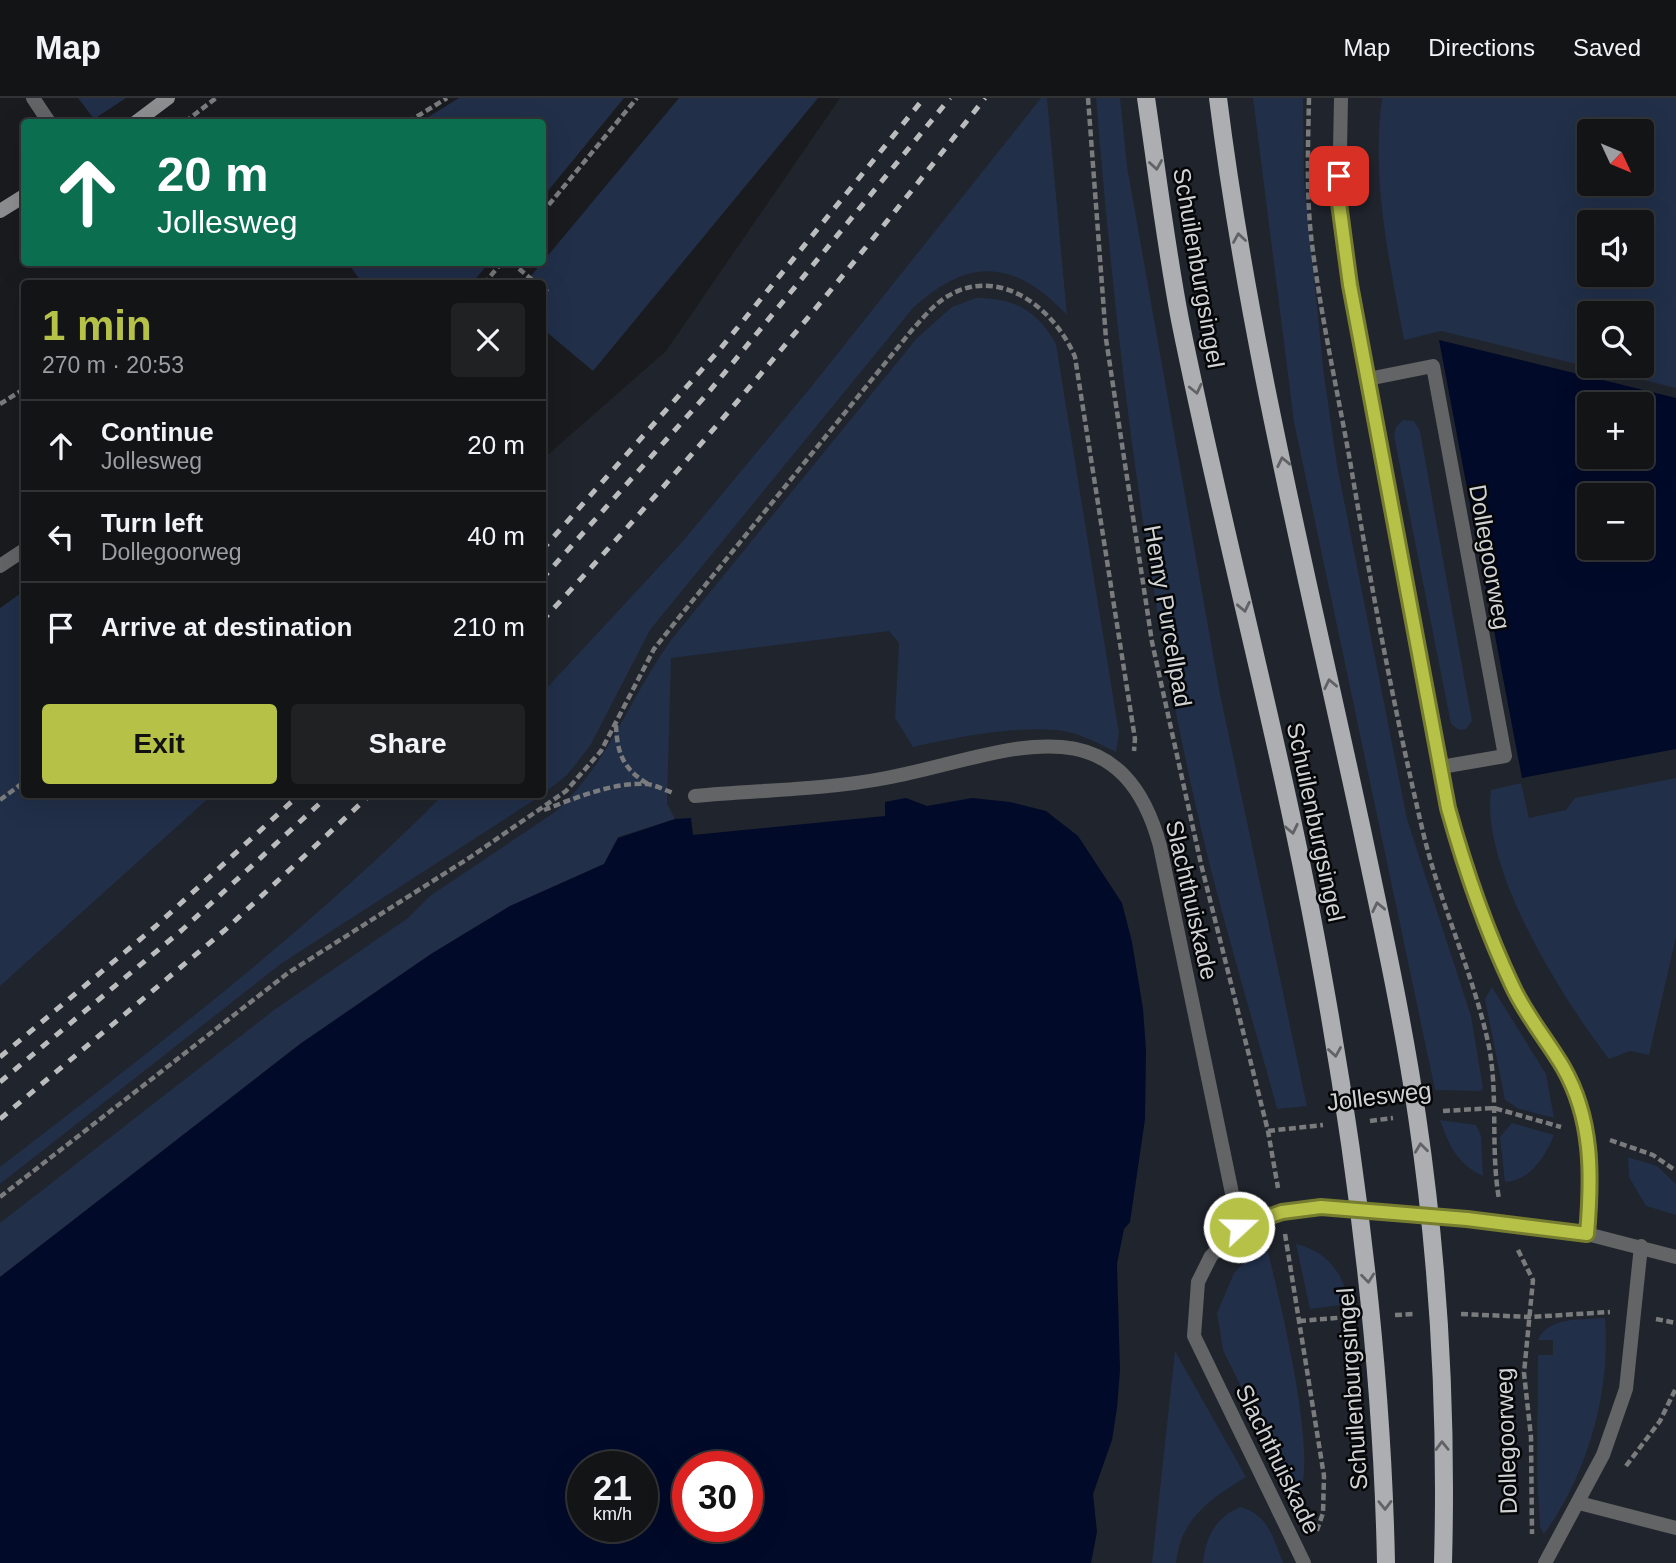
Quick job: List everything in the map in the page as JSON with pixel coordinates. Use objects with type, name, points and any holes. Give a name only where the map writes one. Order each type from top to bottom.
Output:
[{"type":"main road","name":"Schuilenburgsingel","points":[[1146,98],[1180,317],[1320,962],[1348,1124],[1361,1210],[1383,1459],[1386,1563]]},
{"type":"main road","name":"Schuilenburgsingel","points":[[1217,98],[1253,322],[1392,973],[1417,1115],[1430,1216],[1441,1364],[1443,1563]]},
{"type":"street","points":[[33,98],[47,119]]},
{"type":"street","points":[[140,119],[168,98]]},
{"type":"street","points":[[1341,98],[1339,203],[1368,379],[1441,768],[1466,871],[1487,928],[1513,988],[1565,1070],[1581,1110],[1592,1178],[1587,1234]]},
{"type":"street","points":[[0,211],[21,198]]},
{"type":"street","name":"Dollegoorweg","points":[[1368,379],[1433,366],[1505,756],[1441,768]]},
{"type":"street","points":[[0,566],[21,552]]},
{"type":"street","name":"Slachthuiskade","points":[[695,796],[884,779],[1003,751],[1049,745],[1078,749],[1107,762],[1121,772],[1153,819],[1239,1227]]},
{"type":"street","name":"Slachthuiskade","points":[[1304,1563],[1194,1336],[1198,1282],[1211,1256],[1239,1227],[1282,1212],[1321,1207],[1361,1210]]},
{"type":"street","points":[[1361,1210],[1587,1234],[1676,1257]]},
{"type":"street","points":[[1545,1563],[1603,1455],[1626,1389],[1641,1246]]},
{"type":"street","points":[[1579,1503],[1676,1528]]},
{"type":"path","points":[[189,119],[216,98]]},
{"type":"path","points":[[413,119],[447,98]]},
{"type":"path","points":[[546,208],[637,98]]},
{"type":"path","name":"Henry Purcellpad","points":[[1088,98],[1106,339],[1152,642],[1201,864],[1268,1131]]},
{"type":"path","points":[[487,280],[499,266]]},
{"type":"path","points":[[516,266],[532,280]]},
{"type":"path","points":[[0,1197],[288,973],[538,812],[566,791],[590,766],[639,677],[667,633],[912,330],[950,295],[964,289],[992,286],[1030,299],[1063,331],[1075,357],[1135,739],[1130,763],[1121,772]]},
{"type":"path","points":[[0,404],[21,390]]},
{"type":"path","points":[[616,722],[620,757],[636,777],[649,784],[695,796]]},
{"type":"path","points":[[0,800],[21,784]]},
{"type":"path","points":[[538,812],[582,795],[649,784]]},
{"type":"path","name":"Jollesweg","points":[[1268,1131],[1494,1108]]},
{"type":"path","name":"Dollegoorweg","points":[[1532,1535],[1531,1437],[1524,1373],[1530,1317],[1598,1310],[1634,1315]]},
{"type":"path","points":[[1634,1315],[1676,1323]]},
{"type":"path","name":"Slachthuiskade","points":[[1299,1321],[1324,1476],[1323,1513],[1314,1538]]},
{"type":"path","points":[[1622,1470],[1632,1462],[1660,1421],[1676,1388]]},
{"type":"shaded area","points":[[78,98],[126,98],[94,119]]},
{"type":"shaded area","points":[[459,98],[624,98],[546,193],[546,119],[425,119]]},
{"type":"shaded area","points":[[679,98],[818,98],[593,371],[546,332],[546,280],[527,280],[539,266],[546,266],[546,258]]},
{"type":"shaded area","points":[[840,98],[1676,98],[1676,1563],[0,1563],[0,936],[158,798],[546,798],[546,456],[666,351]]},
{"type":"shaded area","points":[[1041,98],[1047,98],[1067,315],[1028,283],[991,271],[972,273],[953,280],[913,308],[650,630],[590,746],[567,775],[546,792],[546,689],[683,541],[811,387]]},
{"type":"shaded area","points":[[1096,98],[1120,98],[1127,166],[1220,694],[1307,1106],[1277,1109],[1219,899],[1181,739],[1148,557],[1135,466],[1113,282]]},
{"type":"shaded area","points":[[1253,98],[1303,98],[1304,178],[1324,375],[1337,465],[1407,819],[1471,1016],[1483,1088],[1480,1091],[1435,1090],[1294,422]]},
{"type":"shaded area","points":[[1382,98],[1676,98],[1676,388],[1635,378],[1654,378],[1654,301],[1577,301],[1577,364],[1441,331],[1404,340],[1383,219],[1379,159]]},
{"type":"shaded area","points":[[350,266],[486,266],[474,280],[360,280]]},
{"type":"shaded area","points":[[976,298],[1002,300],[1023,308],[1041,322],[1056,344],[1119,733],[1116,752],[1070,732],[1038,729],[983,734],[913,747],[895,718],[899,643],[889,631],[671,658],[667,804],[675,819],[618,837],[604,864],[510,906],[431,954],[300,1044],[0,1277],[0,1223],[274,1010],[408,918],[430,896],[555,812],[574,793],[605,751],[671,640],[917,338],[952,307]]},
{"type":"shaded area","points":[[1439,340],[1577,374],[1577,378],[1594,378],[1651,392],[1577,392],[1577,469],[1654,469],[1654,393],[1676,398],[1676,749],[1522,778]]},
{"type":"shaded area","points":[[1403,420],[1414,421],[1420,431],[1472,721],[1466,729],[1459,730],[1451,724],[1394,436],[1396,427]]},
{"type":"shaded area","points":[[21,593],[21,798],[209,798],[0,986],[0,608]]},
{"type":"shaded area","points":[[1676,778],[1676,937],[1649,1055],[1630,1051],[1609,1059],[1548,968],[1511,893],[1498,856],[1491,821],[1491,790],[1521,783],[1529,818],[1566,810],[1575,798]]},
{"type":"shaded area","points":[[440,798],[537,798],[282,963],[0,1184],[0,1167],[228,988],[391,845]]},
{"type":"shaded area","points":[[906,798],[927,806],[972,798],[1010,802],[1046,811],[1078,836],[1122,903],[1132,942],[1143,1009],[1146,1050],[1145,1119],[1130,1222],[1124,1229],[1117,1264],[1120,1370],[1117,1408],[1112,1440],[1093,1494],[1097,1532],[1091,1563],[0,1563],[0,1277],[300,1044],[431,954],[510,906],[604,864],[618,838],[675,819],[691,818],[693,835],[885,816],[885,802]]},
{"type":"shaded area","points":[[1492,987],[1546,1074],[1554,1118],[1519,1109],[1505,1100],[1485,999]]},
{"type":"shaded area","points":[[1440,1120],[1476,1125],[1481,1136],[1483,1176],[1460,1160]]},
{"type":"shaded area","points":[[1512,1123],[1554,1135],[1536,1166],[1522,1177],[1505,1182],[1500,1137]]},
{"type":"shaded area","points":[[1628,1157],[1657,1166],[1676,1184],[1676,1215],[1646,1206],[1629,1177]]},
{"type":"shaded area","points":[[1296,1244],[1316,1252],[1332,1265],[1343,1283],[1348,1304],[1310,1309]]},
{"type":"shaded area","points":[[1267,1248],[1288,1338],[1301,1418],[1303,1482],[1296,1499],[1223,1350],[1217,1313],[1234,1273],[1250,1256]]},
{"type":"shaded area","points":[[1605,1318],[1604,1374],[1593,1431],[1573,1485],[1544,1534],[1540,1527],[1537,1475],[1538,1355],[1553,1355],[1553,1340],[1538,1340],[1543,1332],[1558,1323]]},
{"type":"shaded area","points":[[1175,1351],[1246,1477],[1199,1511],[1184,1534],[1176,1563],[1152,1563]]},
{"type":"shaded area","points":[[1241,1507],[1264,1522],[1273,1536],[1283,1563],[1203,1563],[1206,1545],[1213,1529],[1225,1516]]},
{"type":"railway","points":[[546,545],[721,348],[924,98]]},
{"type":"railway","points":[[546,575],[708,393],[950,98]]},
{"type":"railway","points":[[546,617],[769,364],[985,98]]},
{"type":"railway","points":[[0,1057],[156,926],[296,798]]},
{"type":"railway","points":[[0,1082],[182,930],[326,798]]},
{"type":"railway","points":[[0,1119],[225,930],[367,798]]},
{"type":"route","points":[[1239,1227],[1265,1216],[1321,1207],[1467,1219],[1587,1234],[1592,1178],[1588,1135],[1581,1110],[1565,1070],[1513,988],[1466,871],[1448,808],[1350,285],[1339,203],[1339,176]]}]
